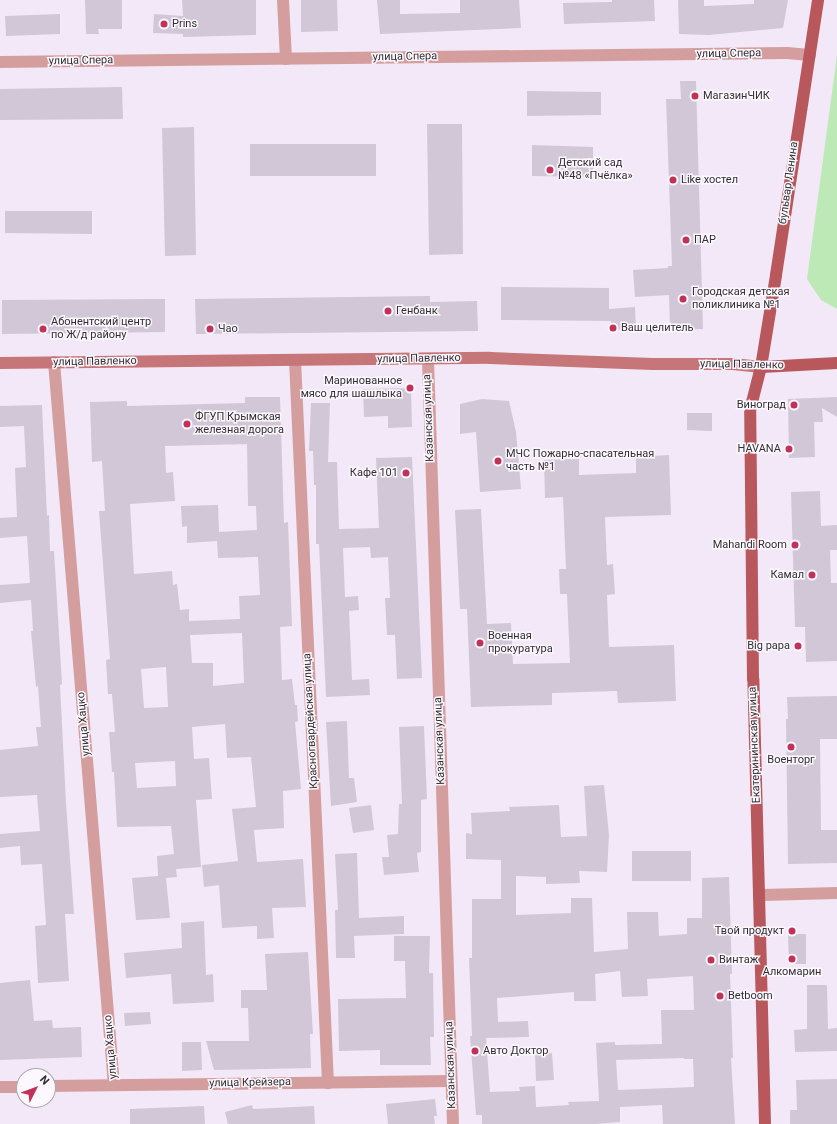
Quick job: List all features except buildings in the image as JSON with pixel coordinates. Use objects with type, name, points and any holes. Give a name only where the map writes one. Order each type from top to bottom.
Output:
[{"type":"main road","name":"бульвар Ленина","points":[[761,367],[818,0]]},
{"type":"main road","name":"улица Павленко","points":[[0,363],[490,358],[653,364],[733,364],[761,367],[837,363]]},
{"type":"main road","name":"Екатерининская улица","points":[[761,367],[750,410],[753,679],[766,1124]]},
{"type":"street","points":[[284,0],[286,59]]},
{"type":"street","name":"улица Спера","points":[[0,62],[779,53],[810,55]]},
{"type":"street","name":"Казанская улица","points":[[428,359],[453,1124]]},
{"type":"street","name":"Красногвардейская улица","points":[[295,360],[328,1083]]},
{"type":"street","name":"улица Хацко","points":[[54,362],[114,1085]]},
{"type":"street","points":[[759,894],[837,893]]},
{"type":"street","name":"улица Крейзера","points":[[56,1086],[451,1081]]},
{"type":"street","points":[[0,1087],[16,1087]]},
{"type":"green space","points":[[837,55],[837,309],[821,300],[807,279]]},
{"type":"place","name":"Prins","points":[[164,24]]},
{"type":"place","name":"МагазинЧИК","points":[[695,96]]},
{"type":"place","name":"Детский сад №48 «Пчёлка»","points":[[550,170]]},
{"type":"place","name":"Like хостел","points":[[673,180]]},
{"type":"place","name":"ПАР","points":[[686,240]]},
{"type":"place","name":"Городская детская поликлиника №1","points":[[683,299]]},
{"type":"place","name":"Генбанк","points":[[388,311]]},
{"type":"place","name":"Ваш целитель","points":[[613,328]]},
{"type":"place","name":"Абонентский центр по Ж/д району","points":[[43,329]]},
{"type":"place","name":"Чао","points":[[210,329]]},
{"type":"place","name":"Маринованное мясо для шашлыка","points":[[410,388]]},
{"type":"place","name":"Виноград","points":[[794,405]]},
{"type":"place","name":"ФГУП Крымская железная дорога","points":[[187,424]]},
{"type":"place","name":"HAVANA","points":[[789,449]]},
{"type":"place","name":"МЧС Пожарно-спасательная часть №1","points":[[498,461]]},
{"type":"place","name":"Кафе 101","points":[[406,473]]},
{"type":"place","name":"Mahandi Room","points":[[795,545]]},
{"type":"place","name":"Камал","points":[[812,575]]},
{"type":"place","name":"Военная прокуратура","points":[[480,643]]},
{"type":"place","name":"Big papa","points":[[798,646]]},
{"type":"place","name":"Военторг","points":[[791,747]]},
{"type":"place","name":"Твой продукт","points":[[792,931]]},
{"type":"place","name":"Алкомарин","points":[[792,959]]},
{"type":"place","name":"Винтаж","points":[[711,960]]},
{"type":"place","name":"Betboom","points":[[720,996]]},
{"type":"place","name":"Авто Доктор","points":[[475,1051]]}]
